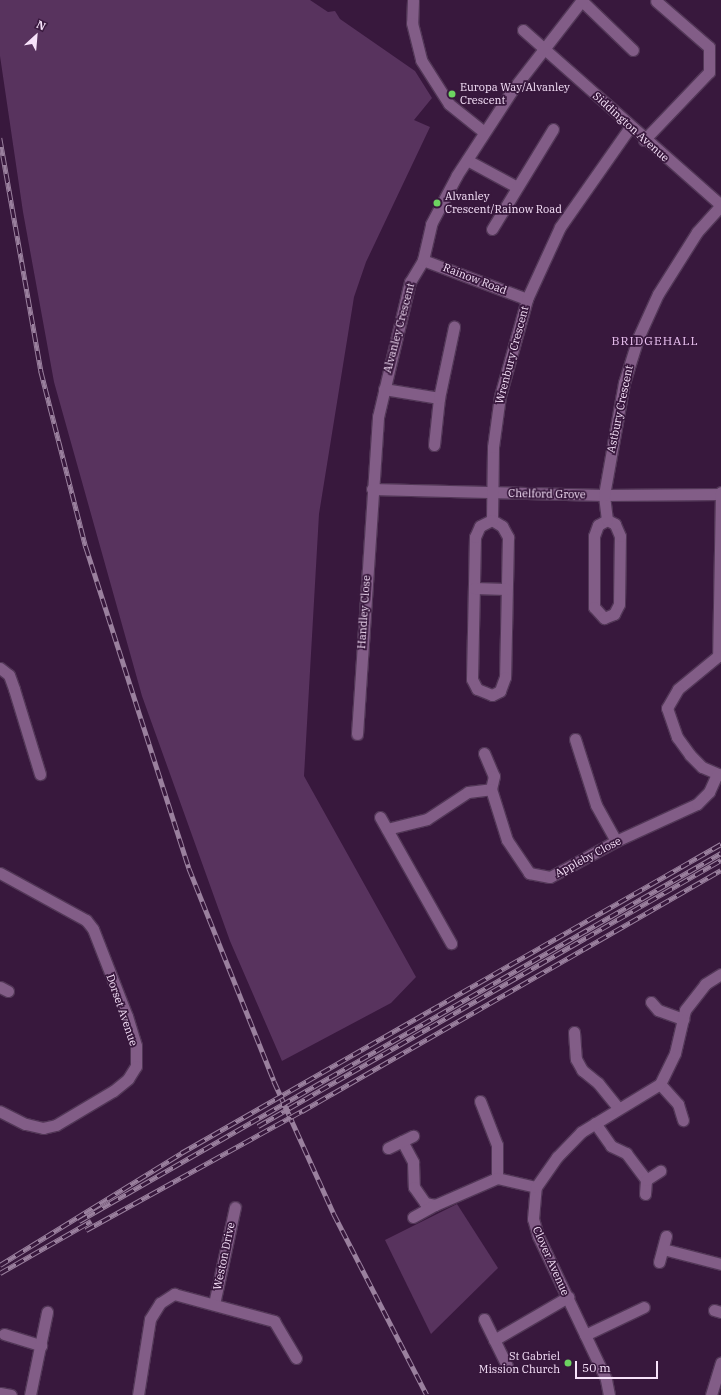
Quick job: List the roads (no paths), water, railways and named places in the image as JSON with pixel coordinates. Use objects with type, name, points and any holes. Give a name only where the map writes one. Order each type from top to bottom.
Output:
[{"type":"street","points":[[412,0],[412,23],[421,60],[449,104],[484,132]]},
{"type":"street","points":[[582,0],[633,50]]},
{"type":"street","name":"Alvanley Crescent","points":[[372,489],[384,389],[410,282],[423,260],[431,224],[484,132],[543,48],[582,0]]},
{"type":"street","points":[[644,140],[708,72],[709,47],[656,1]]},
{"type":"street","name":"Siddington Avenue","points":[[523,30],[644,140],[721,205]]},
{"type":"street","name":"Wrenbury Crescent","points":[[492,520],[493,447],[500,396],[527,299],[560,227],[630,127]]},
{"type":"street","points":[[492,229],[515,186],[553,129]]},
{"type":"street","points":[[467,160],[515,186]]},
{"type":"street","name":"Astbury Crescent","points":[[607,520],[604,495],[613,431],[638,338],[674,269],[697,232],[721,205]]},
{"type":"street","name":"Rainow Road","points":[[423,260],[527,299]]},
{"type":"street","points":[[434,445],[439,398],[454,327]]},
{"type":"street","points":[[384,389],[439,398]]},
{"type":"street","name":"Chelford Grove","points":[[372,489],[604,495],[721,493]]},
{"type":"street","name":"Handley Close","points":[[356,734],[372,489]]},
{"type":"street","points":[[719,774],[702,766],[690,754],[677,737],[667,708],[678,689],[718,656],[721,493]]},
{"type":"street","points":[[492,520],[502,526],[508,537],[505,677],[500,691],[492,696],[477,689],[472,679],[475,537],[480,526],[492,520]]},
{"type":"street","points":[[607,520],[615,524],[620,536],[620,587],[619,606],[614,614],[604,618],[594,607],[594,536],[598,525],[607,520]]},
{"type":"street","points":[[474,588],[506,589]]},
{"type":"street","points":[[0,668],[9,674],[40,774]]},
{"type":"street","points":[[575,740],[596,804],[616,841]]},
{"type":"street","name":"Appleby Close","points":[[484,753],[494,776],[491,789],[507,840],[529,873],[544,877],[556,875],[616,841],[697,804],[709,792],[719,774]]},
{"type":"street","points":[[387,829],[427,819],[468,792],[491,789]]},
{"type":"street","points":[[380,817],[451,943]]},
{"type":"street","name":"Dorset Avenue","points":[[0,873],[86,920],[93,929],[127,1016],[136,1046],[136,1066],[128,1079],[113,1091],[56,1125],[43,1128],[25,1124],[0,1111]]},
{"type":"street","points":[[413,1217],[435,1205],[497,1178],[536,1186],[556,1157],[594,1123],[618,1108],[642,1098],[660,1084],[675,1052],[683,1019],[705,984],[721,974]]},
{"type":"street","points":[[651,1002],[658,1010],[683,1019]]},
{"type":"street","points":[[574,1032],[576,1059],[582,1070],[598,1083],[618,1108]]},
{"type":"street","points":[[660,1084],[678,1104],[683,1120]]},
{"type":"street","points":[[480,1101],[497,1145],[497,1178]]},
{"type":"street","points":[[594,1123],[611,1146],[626,1153],[646,1180],[645,1194]]},
{"type":"street","points":[[388,1148],[413,1136]]},
{"type":"street","points":[[402,1141],[413,1162],[414,1187],[420,1198],[435,1205]]},
{"type":"street","points":[[646,1180],[660,1171]]},
{"type":"street","name":"Clover Avenue","points":[[536,1186],[534,1225],[585,1335],[609,1395]]},
{"type":"street","name":"Weston Drive","points":[[214,1304],[235,1207]]},
{"type":"street","points":[[660,1262],[666,1236]]},
{"type":"street","points":[[663,1249],[721,1264]]},
{"type":"street","points":[[138,1395],[150,1319],[160,1303],[174,1294],[274,1321],[296,1358]]},
{"type":"street","points":[[494,1340],[568,1297]]},
{"type":"street","points":[[585,1335],[644,1307]]},
{"type":"street","points":[[30,1395],[47,1312]]},
{"type":"street","points":[[484,1319],[507,1366]]},
{"type":"street","points":[[4,1334],[41,1345]]},
{"type":"street","points":[[711,1395],[721,1362]]},
{"type":"street","points":[[0,1393],[10,1395]]},
{"type":"railway","points":[[0,138],[41,371],[86,547],[189,868],[274,1081],[334,1214],[427,1395]]},
{"type":"railway","points":[[0,1265],[181,1153],[721,844]]},
{"type":"railway","points":[[79,1221],[721,853]]},
{"type":"railway","points":[[258,1126],[721,860]]},
{"type":"railway","points":[[86,1230],[302,1111],[721,870]]},
{"type":"railway","points":[[0,1273],[91,1221]]},
{"type":"place","name":"Europa Way/Alvanley Crescent","points":[[452,94]]},
{"type":"place","name":"Alvanley Crescent/Rainow Road","points":[[437,203]]},
{"type":"place","name":"St Gabriel Mission Church","points":[[568,1363]]},
{"type":"district","name":"BRIDGEHALL","points":[[655,341]]}]
